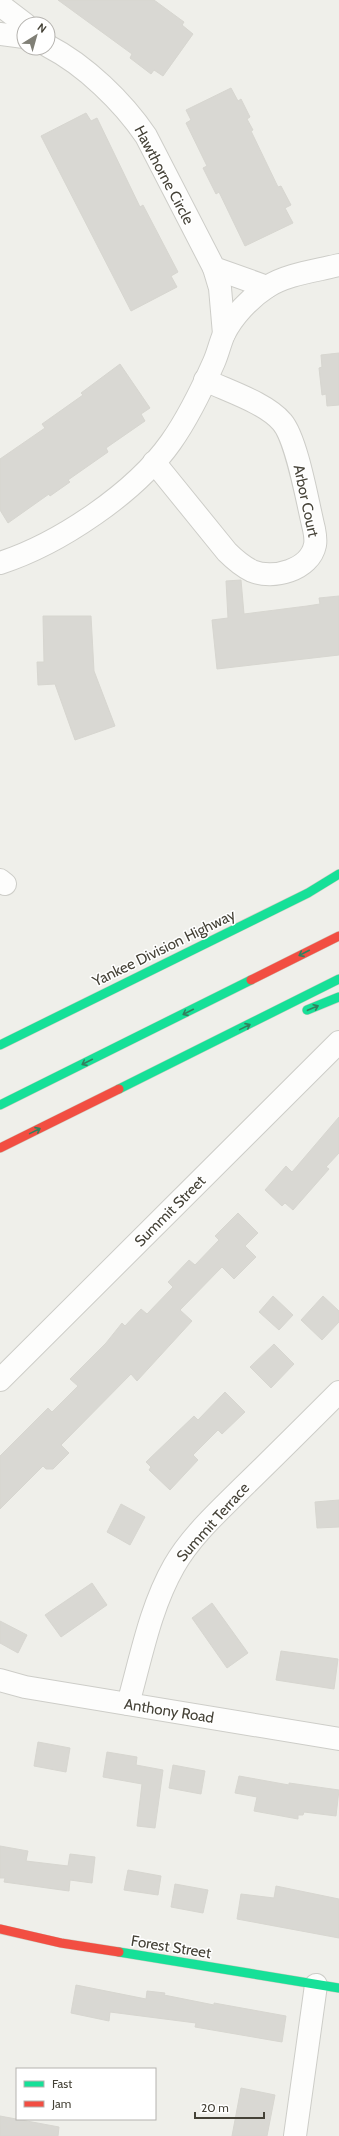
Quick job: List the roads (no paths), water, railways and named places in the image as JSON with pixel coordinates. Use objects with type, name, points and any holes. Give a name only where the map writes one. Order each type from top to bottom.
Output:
[{"type":"main road","name":"Yankee Division Highway","points":[[0,1045],[308,893],[339,874]]},
{"type":"main road","points":[[0,1105],[339,936]]},
{"type":"main road","points":[[0,1148],[339,979]]},
{"type":"main road","points":[[296,1015],[339,997]]},
{"type":"main road","points":[[122,1088],[253,1033]]},
{"type":"main road","name":"Forest Street","points":[[0,1929],[61,1943],[339,1988]]},
{"type":"street","points":[[0,5],[16,17]]},
{"type":"street","points":[[0,34],[16,36]]},
{"type":"street","name":"Hawthorne Circle","points":[[56,50],[97,82],[120,103],[133,117],[146,136],[214,268],[220,288],[224,334]]},
{"type":"street","name":"Hawthorne Circle","points":[[0,563],[21,556],[61,535],[119,495],[142,476],[172,441],[205,380],[224,334],[242,308],[267,287],[285,279],[339,265]]},
{"type":"street","points":[[214,268],[267,287]]},
{"type":"street","name":"Arbor Court","points":[[154,462],[227,552],[239,564],[254,572],[285,572],[300,566],[309,558],[315,545],[314,529],[292,437],[282,422],[271,412],[205,380]]},
{"type":"street","name":"Summit Street","points":[[0,1380],[339,1042]]},
{"type":"street","name":"Summit Terrace","points":[[128,1704],[152,1618],[163,1588],[175,1565],[192,1541],[223,1507],[339,1392]]},
{"type":"street","name":"Anthony Road","points":[[0,1680],[25,1687],[339,1739]]},
{"type":"street","points":[[294,2136],[316,1985]]}]
